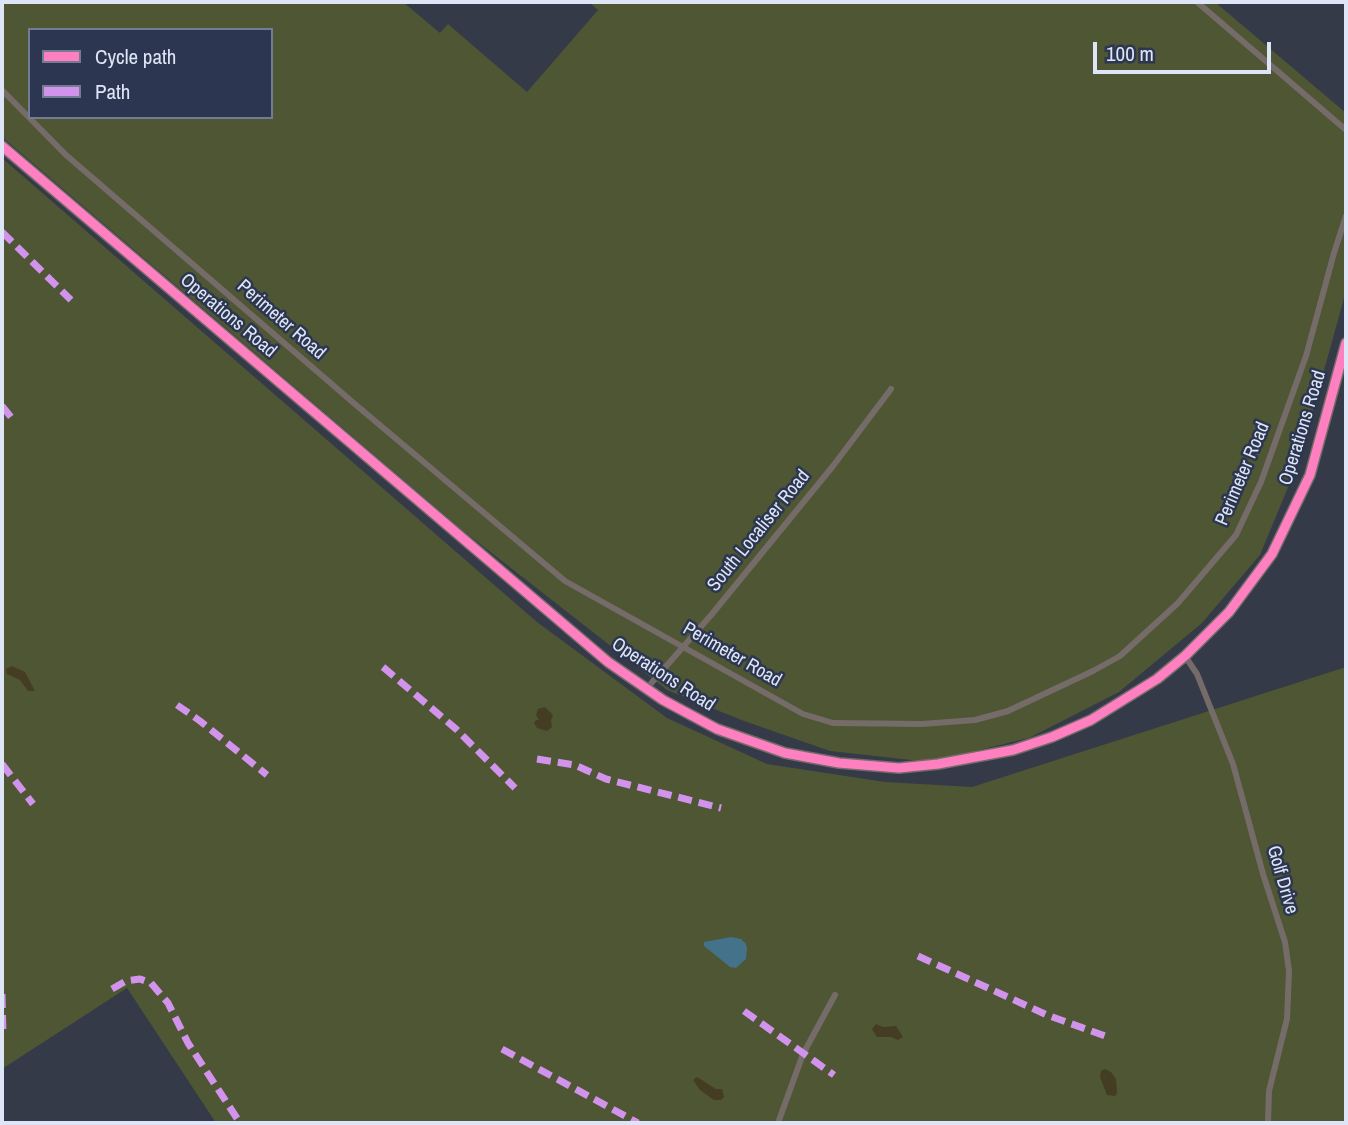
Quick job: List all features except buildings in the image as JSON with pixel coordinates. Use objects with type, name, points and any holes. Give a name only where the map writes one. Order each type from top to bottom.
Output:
[{"type":"street","name":"Operations Road","points":[[2,146],[608,662],[685,714],[747,741],[785,753],[839,763],[899,768],[978,758],[1013,750],[1091,720],[1157,679],[1185,656],[1229,612],[1272,554],[1310,475],[1346,343]]},
{"type":"lane","points":[[1196,2],[1346,130]]},
{"type":"lane","name":"Perimeter Road","points":[[2,90],[28,116]]},
{"type":"lane","name":"Perimeter Road","points":[[31,119],[76,163],[366,414],[565,581],[685,646],[803,715],[833,723],[975,720],[1008,711],[1120,656],[1178,603],[1236,535],[1261,482],[1306,356],[1346,216]]},
{"type":"lane","name":"South Localiser Road","points":[[646,689],[685,646],[833,466],[891,389]]},
{"type":"lane","name":"Golf Drive","points":[[1185,656],[1197,674],[1233,764],[1285,942],[1289,971],[1287,1019],[1269,1091],[1268,1123]]},
{"type":"lane","points":[[778,1123],[803,1054],[835,995]]},
{"type":"green space","points":[[2,2],[403,2],[440,33],[448,24],[527,92],[598,10],[589,2],[1215,2],[1346,113],[1346,291],[1299,461],[1260,555],[1202,623],[1119,692],[1029,738],[929,762],[830,751],[744,721],[667,690],[466,533],[2,137]]},
{"type":"green space","points":[[2,158],[537,622],[667,718],[767,764],[885,782],[972,787],[1346,667],[1346,1123],[216,1123],[127,988],[2,1069]]},
{"type":"sand","points":[[12,666],[25,672],[35,691],[28,691],[20,680],[7,674],[6,669]]},
{"type":"sand","points":[[545,707],[553,715],[552,727],[547,731],[537,728],[534,723],[539,720],[536,715],[538,709]]},
{"type":"sand","points":[[876,1024],[883,1027],[896,1026],[903,1037],[898,1040],[877,1037],[872,1029]]},
{"type":"sand","points":[[1105,1069],[1116,1079],[1115,1096],[1107,1095],[1100,1077],[1101,1071]]},
{"type":"sand","points":[[697,1077],[716,1089],[722,1089],[724,1097],[714,1100],[700,1090],[693,1080]]},
{"type":"water","points":[[731,937],[741,939],[747,949],[746,959],[736,968],[730,967],[704,946],[704,942]]},
{"type":"marked path","points":[[2,232],[71,300]]},
{"type":"marked path","points":[[2,406],[15,422]]},
{"type":"marked path","points":[[383,667],[456,729],[515,788]]},
{"type":"marked path","points":[[177,705],[267,775]]},
{"type":"marked path","points":[[537,759],[575,765],[606,779],[721,808]]},
{"type":"marked path","points":[[2,764],[33,804]]},
{"type":"marked path","points":[[918,956],[1047,1015],[1108,1037]]},
{"type":"marked path","points":[[112,989],[126,981],[140,979],[151,983],[168,1003],[188,1043],[240,1123]]},
{"type":"marked path","points":[[2,994],[3,1035]]},
{"type":"marked path","points":[[744,1011],[834,1075]]},
{"type":"marked path","points":[[502,1049],[638,1123]]},
{"type":"cycle path","points":[[2,146],[608,662],[663,700],[717,729],[785,753],[839,763],[899,768],[938,764],[1013,750],[1091,720],[1157,679],[1185,656],[1229,612],[1272,554],[1310,475],[1346,343]]}]
